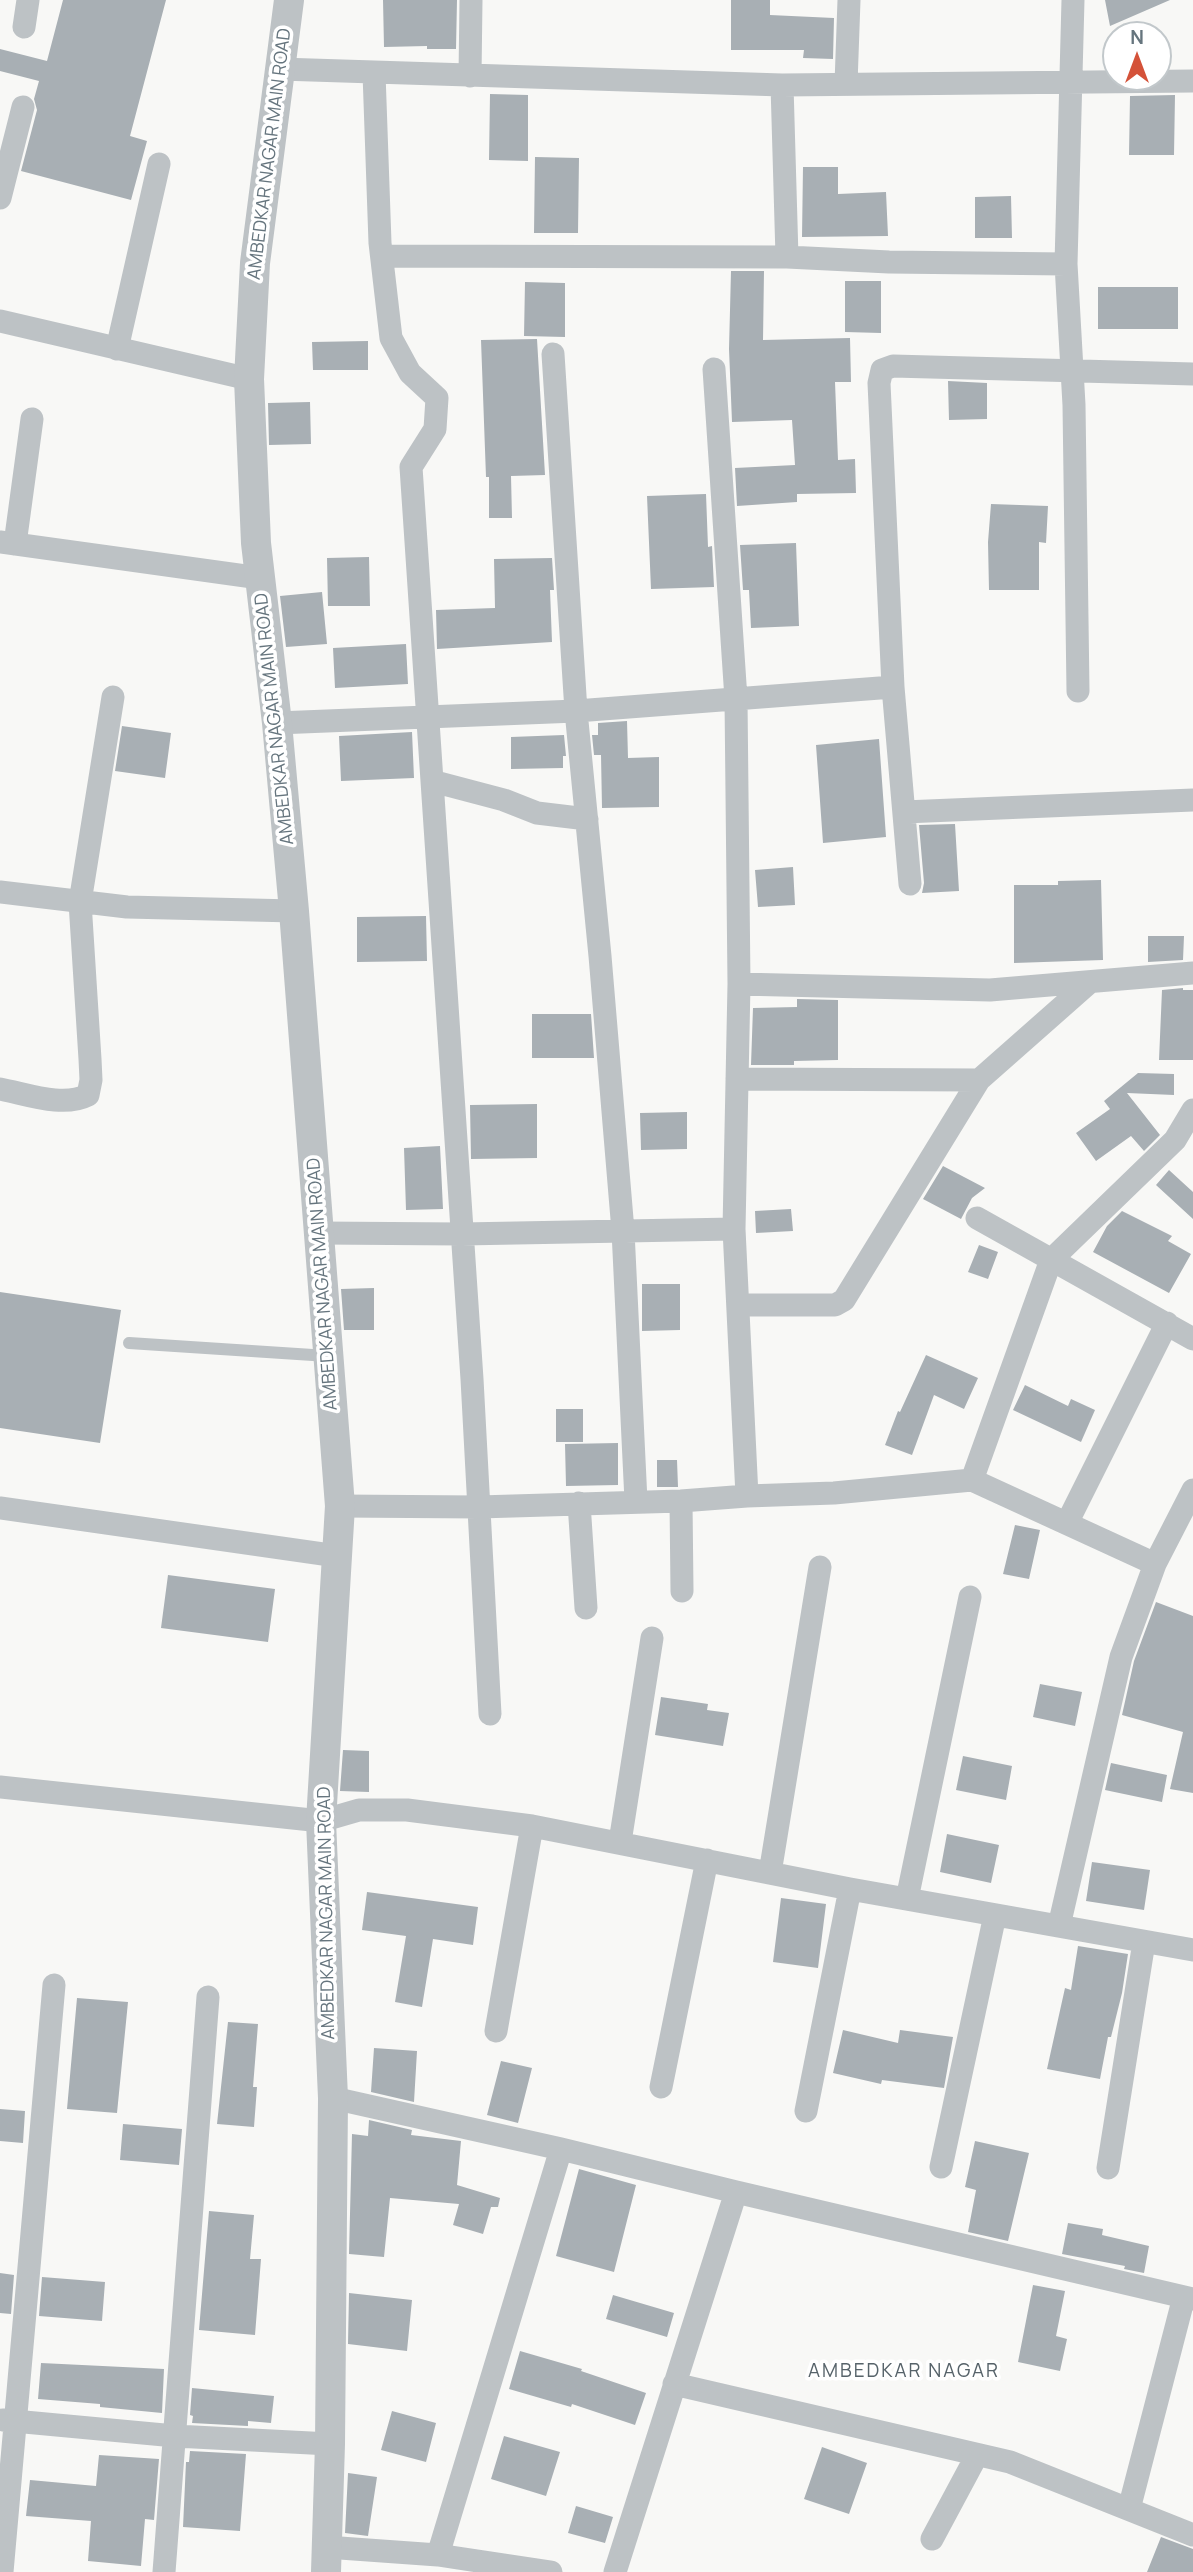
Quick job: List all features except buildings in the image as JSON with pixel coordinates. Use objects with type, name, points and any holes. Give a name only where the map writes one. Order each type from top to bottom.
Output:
[{"type":"street","points":[[24,27],[28,0]]},
{"type":"street","name":"AMBEDKAR NAGAR MAIN ROAD","points":[[289,0],[255,262],[249,379],[256,543],[277,723],[294,911],[340,1506],[321,1821],[333,2098],[330,2444],[326,2560]]},
{"type":"street","points":[[470,76],[471,0]]},
{"type":"street","points":[[846,84],[849,0]]},
{"type":"street","points":[[1073,0],[1066,264],[1073,372],[1078,691]]},
{"type":"street","points":[[280,69],[782,85],[1193,81]]},
{"type":"street","points":[[374,73],[380,243],[391,338],[410,373],[437,398],[435,429],[411,467],[463,1234],[490,1714]]},
{"type":"street","points":[[782,85],[787,257]]},
{"type":"street","points":[[0,198],[23,107]]},
{"type":"street","points":[[117,348],[159,164]]},
{"type":"street","points":[[383,256],[787,257],[889,262],[1066,264]]},
{"type":"street","points":[[0,321],[249,379]]},
{"type":"street","points":[[553,354],[576,711],[623,1231],[636,1502]]},
{"type":"street","points":[[910,884],[893,687],[880,383],[882,370],[893,366],[1193,374]]},
{"type":"street","points":[[714,369],[736,699],[739,984],[734,1229],[747,1496]]},
{"type":"street","points":[[32,419],[7,543],[260,578]]},
{"type":"street","points":[[277,723],[576,711],[893,687]]},
{"type":"street","points":[[0,1089],[65,1101],[77,1101],[88,1095],[90,1059],[80,902],[113,697]]},
{"type":"street","points":[[432,781],[492,797],[537,813],[587,818]]},
{"type":"street","points":[[904,812],[1193,800]]},
{"type":"street","points":[[0,892],[127,907],[294,911]]},
{"type":"street","points":[[739,984],[989,990],[1193,973]]},
{"type":"street","points":[[738,1306],[835,1306],[844,1300],[979,1080],[1090,982]]},
{"type":"street","points":[[737,1079],[979,1080]]},
{"type":"street","points":[[972,1480],[1051,1260],[1175,1140],[1193,1110]]},
{"type":"street","points":[[976,1218],[1193,1339]]},
{"type":"street","points":[[319,1233],[463,1234],[734,1229]]},
{"type":"street","points":[[1067,1522],[1167,1323]]},
{"type":"street","points":[[340,1506],[479,1507],[681,1502],[747,1496],[834,1493],[972,1480],[1155,1564]]},
{"type":"street","points":[[1059,1926],[1121,1657],[1155,1564],[1193,1490]]},
{"type":"street","points":[[681,1502],[682,1591]]},
{"type":"street","points":[[579,1503],[586,1608]]},
{"type":"street","points":[[0,1508],[337,1556]]},
{"type":"street","points":[[770,1873],[820,1567]]},
{"type":"street","points":[[907,1899],[970,1597]]},
{"type":"street","points":[[620,1842],[652,1639]]},
{"type":"street","points":[[0,1787],[321,1821],[359,1810],[408,1810],[532,1826],[850,1889],[1193,1950]]},
{"type":"street","points":[[496,2031],[532,1826]]},
{"type":"street","points":[[661,2087],[707,1860]]},
{"type":"street","points":[[806,2111],[850,1889]]},
{"type":"street","points":[[941,2167],[995,1915]]},
{"type":"street","points":[[1108,2168],[1144,1942]]},
{"type":"street","points":[[2,2572],[8,2420],[54,1984]]},
{"type":"street","points":[[164,2572],[208,1997]]},
{"type":"street","points":[[333,2098],[561,2148],[1188,2298],[1129,2509]]},
{"type":"street","points":[[438,2555],[561,2148]]},
{"type":"street","points":[[615,2572],[736,2192]]},
{"type":"street","points":[[674,2384],[1010,2462],[1193,2535]]},
{"type":"street","points":[[8,2420],[175,2437],[330,2444]]},
{"type":"street","points":[[932,2539],[976,2455]]},
{"type":"street","points":[[326,2560],[438,2555],[551,2572]]},
{"type":"lane","points":[[129,1343],[329,1356]]},
{"type":"district","name":"AMBEDKAR NAGAR","points":[[904,2372]]}]
